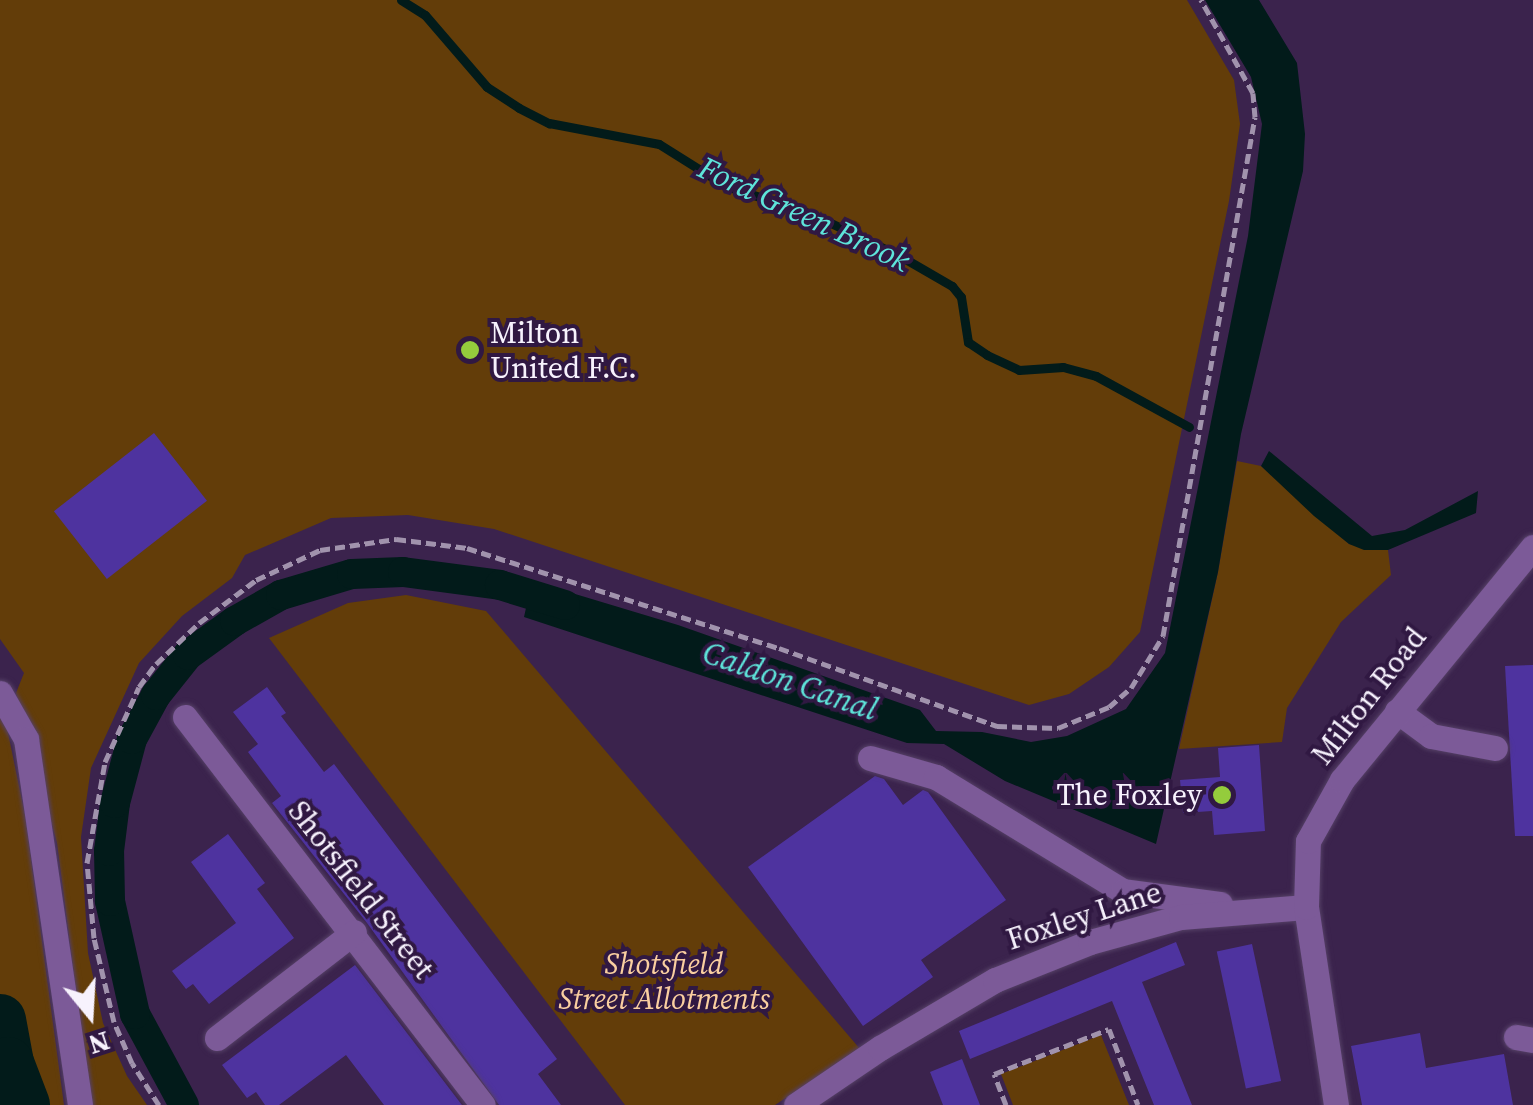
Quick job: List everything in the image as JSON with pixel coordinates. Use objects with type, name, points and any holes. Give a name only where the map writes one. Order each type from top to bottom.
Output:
[{"type":"street","name":"Milton Road","points":[[1306,907],[1308,840],[1321,811],[1397,711],[1533,547]]},
{"type":"street","points":[[0,693],[26,739],[80,1105]]},
{"type":"street","points":[[1397,711],[1431,736],[1494,748]]},
{"type":"street","name":"Shotsfield Street","points":[[185,716],[484,1105]]},
{"type":"street","points":[[870,758],[936,776],[1123,891],[1265,910]]},
{"type":"street","points":[[1306,907],[1336,1105]]},
{"type":"street","name":"Foxley Lane","points":[[796,1105],[880,1048],[995,980],[1090,942],[1181,917],[1306,907]]},
{"type":"street","points":[[216,1038],[354,932]]},
{"type":"path","points":[[159,1105],[132,1063],[114,1022],[94,938],[87,863],[105,762],[138,687],[156,664],[199,623],[256,580],[320,550],[396,539],[467,548],[762,642],[997,726],[1058,728],[1109,706],[1131,688],[1163,636],[1255,118],[1252,93],[1201,0]]},
{"type":"path","points":[[1006,1105],[994,1074],[1108,1029],[1138,1105]]},
{"type":"green space","name":"Milton United F.C.","points":[[0,0],[1187,0],[1234,80],[1240,124],[1229,201],[1140,632],[1109,667],[1069,694],[1029,705],[494,529],[408,515],[331,518],[245,555],[232,578],[182,616],[139,663],[91,768],[81,837],[88,953],[103,1023],[127,1076],[147,1105],[91,1105],[57,843],[16,693],[24,673],[0,639]]},
{"type":"green space","points":[[1237,461],[1261,466],[1349,544],[1388,550],[1391,575],[1341,622],[1287,708],[1282,742],[1179,749],[1218,572]]},
{"type":"green space","name":"Shotsfield Street Allotments","points":[[406,595],[486,611],[860,1049],[775,1105],[625,1105],[269,638],[348,603]]},
{"type":"green space","points":[[0,716],[7,728],[25,815],[64,1105],[0,1105]]},
{"type":"green space","points":[[1101,1035],[1129,1105],[1013,1105],[1001,1074]]},
{"type":"water","points":[[1205,0],[1259,0],[1297,63],[1305,134],[1303,171],[1241,434],[1218,572],[1156,844],[1005,781],[944,744],[907,743],[524,617],[532,581],[678,625],[920,710],[936,731],[982,732],[1031,742],[1067,736],[1126,709],[1165,653],[1248,236],[1262,124],[1251,77]]},
{"type":"water","points":[[1269,451],[1372,536],[1405,530],[1478,491],[1476,513],[1388,550],[1364,550],[1349,544],[1314,516],[1261,466]]},
{"type":"building","points":[[154,433],[207,501],[107,579],[54,511]]},
{"type":"building","points":[[1533,665],[1533,836],[1515,836],[1505,666]]},
{"type":"building","points":[[267,687],[286,713],[281,716],[324,772],[334,764],[557,1059],[538,1074],[561,1105],[499,1105],[367,923],[272,803],[281,796],[248,752],[258,744],[233,712]]},
{"type":"building","name":"The Foxley","points":[[1259,745],[1265,831],[1214,835],[1212,811],[1183,813],[1180,780],[1220,777],[1218,748]]},
{"type":"building","points":[[875,776],[884,779],[903,805],[923,790],[928,792],[1006,900],[921,960],[933,977],[863,1026],[748,867]]},
{"type":"building","points":[[228,834],[265,883],[257,889],[294,938],[209,1004],[193,984],[186,989],[172,971],[236,923],[191,862]]},
{"type":"building","points":[[1176,942],[1185,965],[1142,982],[1192,1105],[1154,1105],[1112,1001],[970,1059],[959,1031]]},
{"type":"building","points":[[1252,944],[1281,1081],[1246,1088],[1217,951]]},
{"type":"building","points":[[355,965],[462,1105],[384,1105],[346,1055],[279,1105],[265,1105],[256,1092],[247,1098],[222,1065]]},
{"type":"building","points":[[1420,1033],[1426,1068],[1504,1054],[1513,1105],[1362,1105],[1351,1046]]},
{"type":"building","points":[[962,1059],[980,1105],[943,1105],[930,1072]]},
{"type":"waterway","name":"Ford Green Brook","points":[[401,0],[425,15],[487,87],[519,108],[549,123],[659,144],[726,186],[814,215],[952,286],[961,297],[968,342],[987,355],[1019,370],[1063,367],[1096,376],[1189,427]]},
{"type":"waterway","name":"Caldon Canal","points":[[184,1105],[135,1014],[110,901],[109,851],[115,803],[132,739],[156,695],[188,655],[235,621],[281,595],[352,574],[403,572],[500,585],[565,605]]},
{"type":"waterway","points":[[0,1020],[8,1063],[24,1105]]},
{"type":"place","name":"Milton United F.C.","points":[[470,350]]},
{"type":"place","name":"The Foxley","points":[[1222,795]]}]
